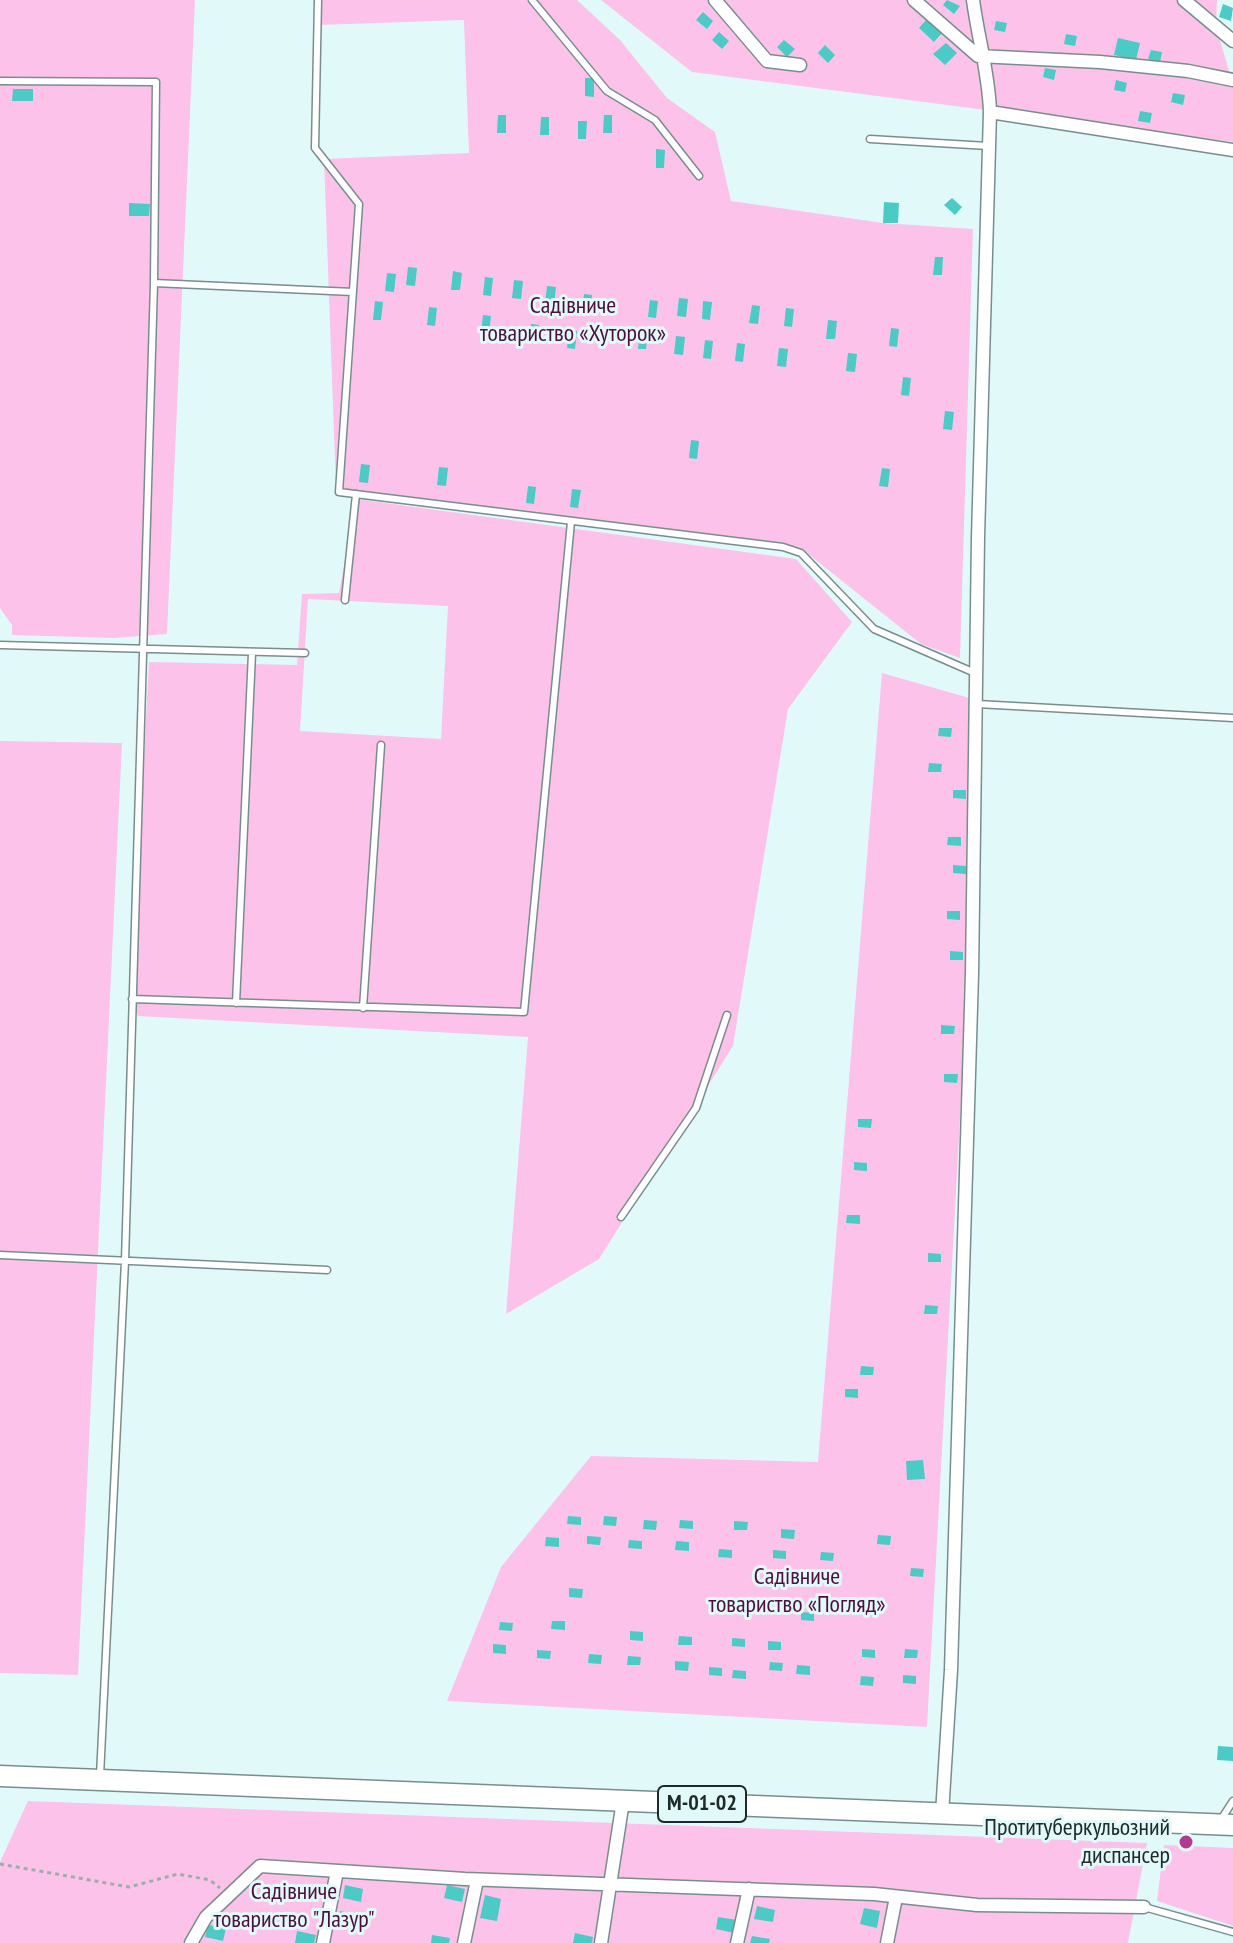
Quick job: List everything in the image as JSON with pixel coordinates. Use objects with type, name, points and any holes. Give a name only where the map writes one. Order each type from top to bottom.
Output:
[{"type":"main road","name":"М-01-02","points":[[0,1776],[1226,1824]]},
{"type":"street","points":[[715,0],[767,61],[800,65]]},
{"type":"street","points":[[914,0],[981,57],[1100,62],[1188,71],[1233,80]]},
{"type":"street","points":[[942,1814],[952,1638],[990,112],[989,76],[981,57],[973,0]]},
{"type":"street","points":[[1184,0],[1233,41]]},
{"type":"street","points":[[990,112],[1233,150]]},
{"type":"street","points":[[601,1943],[623,1801]]},
{"type":"street","points":[[191,1943],[206,1917],[260,1866],[477,1880],[749,1889],[977,1905],[1144,1907]]},
{"type":"street","points":[[323,1943],[337,1871]]},
{"type":"street","points":[[464,1943],[477,1880]]},
{"type":"street","points":[[737,1943],[749,1889]]},
{"type":"street","points":[[887,1943],[896,1897]]},
{"type":"lane","points":[[318,0],[315,148],[359,204],[339,492],[783,547],[801,553],[874,629],[975,673]]},
{"type":"lane","points":[[532,0],[607,91],[655,120],[699,176]]},
{"type":"lane","points":[[0,81],[156,82],[154,283],[125,1261],[99,1779]]},
{"type":"lane","points":[[870,139],[988,146]]},
{"type":"lane","points":[[154,283],[353,292]]},
{"type":"lane","points":[[345,600],[356,494]]},
{"type":"lane","points":[[132,999],[524,1012],[571,522]]},
{"type":"lane","points":[[0,645],[144,652],[305,653]]},
{"type":"lane","points":[[236,1003],[252,653]]},
{"type":"lane","points":[[977,704],[1233,718]]},
{"type":"lane","points":[[363,1008],[381,745]]},
{"type":"lane","points":[[621,1217],[696,1108],[727,1015]]},
{"type":"lane","points":[[0,1255],[327,1270]]},
{"type":"lane","points":[[1226,1824],[1233,1801]]},
{"type":"lane","points":[[1144,1907],[1233,1932]]},
{"type":"path","points":[[0,1864],[129,1887],[178,1874],[210,1880],[229,1896]]},
{"type":"green space","points":[[0,0],[195,0],[167,634],[114,638],[12,635],[12,625],[0,608]]},
{"type":"green space","name":"Садівниче товариство «Хуторок»","points":[[319,0],[577,0],[620,40],[667,98],[715,132],[731,201],[883,223],[973,229],[960,658],[921,644],[802,549],[336,488],[324,159],[469,153],[464,20],[319,25]]},
{"type":"green space","points":[[601,0],[1217,0],[1216,27],[1233,84],[1233,142],[692,72]]},
{"type":"green space","points":[[356,499],[796,559],[852,622],[788,709],[733,1046],[599,1259],[506,1314],[528,1037],[138,1016],[132,995],[149,662],[297,665],[302,594],[339,593]],"holes":[[[308,599],[448,606],[441,739],[300,731]]]},
{"type":"green space","name":"Садівниче товариство «Погляд»","points":[[882,673],[973,699],[970,932],[927,1727],[447,1701],[501,1567],[591,1456],[818,1462]]},
{"type":"green space","points":[[0,741],[122,743],[78,1675],[0,1673]]},
{"type":"green space","name":"Садівниче товариство \"Лазур\"","points":[[28,1801],[1147,1843],[1128,1943],[0,1943],[0,1862]]},
{"type":"green space","points":[[1164,1845],[1233,1848],[1233,1926],[1157,1901]]},
{"type":"building","points":[[947,0],[960,6],[954,14],[943,5]]},
{"type":"building","points":[[1223,4],[1233,8],[1231,21],[1219,17]]},
{"type":"building","points":[[703,12],[713,21],[707,29],[696,20]]},
{"type":"building","points":[[927,19],[942,33],[934,42],[919,28]]},
{"type":"building","points":[[996,21],[1007,23],[1005,32],[994,30]]},
{"type":"building","points":[[719,32],[729,41],[722,49],[712,40]]},
{"type":"building","points":[[1066,34],[1077,36],[1075,46],[1064,44]]},
{"type":"building","points":[[1118,38],[1140,43],[1136,60],[1114,55]]},
{"type":"building","points":[[784,40],[795,49],[787,57],[777,47]]},
{"type":"building","points":[[946,43],[957,53],[945,65],[933,54]]},
{"type":"building","points":[[825,45],[835,55],[828,63],[818,53]]},
{"type":"building","points":[[1151,50],[1162,52],[1160,62],[1148,59]]},
{"type":"building","points":[[1045,68],[1056,70],[1054,80],[1043,77]]},
{"type":"building","points":[[585,78],[594,78],[594,97],[585,96]]},
{"type":"building","points":[[1116,80],[1127,83],[1125,92],[1114,90]]},
{"type":"building","points":[[13,89],[33,89],[33,101],[12,101]]},
{"type":"building","points":[[1173,93],[1185,95],[1183,105],[1171,102]]},
{"type":"building","points":[[1140,111],[1152,113],[1150,123],[1138,121]]},
{"type":"building","points":[[498,115],[506,115],[506,133],[497,133]]},
{"type":"building","points":[[604,115],[612,115],[612,133],[603,133]]},
{"type":"building","points":[[541,117],[549,117],[549,135],[540,135]]},
{"type":"building","points":[[578,121],[587,121],[586,139],[578,139]]},
{"type":"building","points":[[656,149],[665,150],[664,168],[656,168]]},
{"type":"building","points":[[952,198],[962,207],[955,215],[944,205]]},
{"type":"building","points":[[884,202],[899,203],[898,223],[883,223]]},
{"type":"building","points":[[129,203],[150,204],[149,216],[129,216]]},
{"type":"building","points":[[935,257],[943,257],[942,275],[933,275]]},
{"type":"building","points":[[408,267],[417,268],[415,286],[406,285]]},
{"type":"building","points":[[453,271],[462,273],[460,290],[451,290]]},
{"type":"building","points":[[387,273],[396,274],[394,292],[385,291]]},
{"type":"building","points":[[485,277],[493,278],[491,296],[483,295]]},
{"type":"building","points":[[514,280],[523,281],[521,299],[512,298]]},
{"type":"building","points":[[547,286],[556,287],[554,305],[545,304]]},
{"type":"building","points":[[584,294],[592,295],[590,313],[582,312]]},
{"type":"building","points":[[679,298],[688,299],[686,317],[677,316]]},
{"type":"building","points":[[650,300],[658,301],[656,318],[648,317]]},
{"type":"building","points":[[375,301],[383,302],[381,320],[373,320]]},
{"type":"building","points":[[703,301],[712,302],[710,320],[702,319]]},
{"type":"building","points":[[752,305],[760,306],[758,324],[749,323]]},
{"type":"building","points":[[429,307],[437,308],[435,326],[427,325]]},
{"type":"building","points":[[786,308],[794,309],[792,327],[784,326]]},
{"type":"building","points":[[483,315],[491,316],[489,334],[481,333]]},
{"type":"building","points":[[828,320],[837,321],[835,339],[826,339]]},
{"type":"building","points":[[531,324],[539,325],[537,343],[529,342]]},
{"type":"building","points":[[891,328],[899,329],[897,347],[889,346]]},
{"type":"building","points":[[569,330],[577,331],[575,349],[567,348]]},
{"type":"building","points":[[640,331],[648,332],[646,349],[638,349]]},
{"type":"building","points":[[676,336],[685,337],[683,355],[674,354]]},
{"type":"building","points":[[705,340],[713,341],[711,359],[703,358]]},
{"type":"building","points":[[737,343],[745,344],[743,362],[735,361]]},
{"type":"building","points":[[779,348],[788,349],[786,367],[777,366]]},
{"type":"building","points":[[848,353],[857,354],[855,372],[846,371]]},
{"type":"building","points":[[903,377],[911,378],[909,396],[901,395]]},
{"type":"building","points":[[945,411],[954,412],[952,430],[943,429]]},
{"type":"building","points":[[691,440],[699,441],[697,459],[689,458]]},
{"type":"building","points":[[361,464],[370,465],[368,483],[359,482]]},
{"type":"building","points":[[439,467],[448,468],[446,486],[437,485]]},
{"type":"building","points":[[882,468],[890,469],[888,487],[879,486]]},
{"type":"building","points":[[528,486],[536,487],[534,504],[526,503]]},
{"type":"building","points":[[572,489],[581,490],[578,508],[570,507]]},
{"type":"building","points":[[939,728],[952,728],[951,737],[938,736]]},
{"type":"building","points":[[929,763],[942,764],[941,772],[928,772]]},
{"type":"building","points":[[953,790],[966,790],[966,799],[953,798]]},
{"type":"building","points":[[948,837],[961,837],[961,846],[947,845]]},
{"type":"building","points":[[953,865],[966,866],[966,874],[953,873]]},
{"type":"building","points":[[947,911],[960,911],[960,920],[947,919]]},
{"type":"building","points":[[950,951],[963,952],[963,960],[950,960]]},
{"type":"building","points":[[941,1025],[955,1026],[954,1034],[941,1034]]},
{"type":"building","points":[[944,1074],[958,1074],[957,1083],[944,1082]]},
{"type":"building","points":[[858,1119],[872,1119],[871,1128],[858,1127]]},
{"type":"building","points":[[854,1162],[867,1163],[867,1171],[854,1170]]},
{"type":"building","points":[[847,1215],[860,1215],[860,1224],[846,1223]]},
{"type":"building","points":[[928,1253],[941,1254],[941,1262],[928,1262]]},
{"type":"building","points":[[925,1305],[938,1306],[937,1314],[924,1314]]},
{"type":"building","points":[[861,1366],[874,1367],[873,1375],[860,1375]]},
{"type":"building","points":[[845,1389],[858,1389],[858,1398],[845,1397]]},
{"type":"building","points":[[923,1460],[925,1479],[907,1480],[906,1461]]},
{"type":"building","points":[[568,1516],[581,1517],[581,1525],[567,1524]]},
{"type":"building","points":[[604,1516],[617,1517],[616,1526],[603,1525]]},
{"type":"building","points":[[644,1520],[657,1521],[656,1530],[643,1529]]},
{"type":"building","points":[[680,1520],[693,1521],[693,1529],[679,1528]]},
{"type":"building","points":[[734,1521],[748,1522],[747,1530],[734,1530]]},
{"type":"building","points":[[781,1529],[795,1530],[794,1539],[781,1538]]},
{"type":"building","points":[[878,1535],[891,1536],[890,1545],[877,1544]]},
{"type":"building","points":[[587,1536],[601,1537],[600,1545],[587,1544]]},
{"type":"building","points":[[546,1537],[559,1538],[559,1547],[545,1546]]},
{"type":"building","points":[[629,1540],[642,1541],[642,1549],[628,1548]]},
{"type":"building","points":[[676,1541],[689,1542],[689,1551],[675,1550]]},
{"type":"building","points":[[719,1549],[732,1550],[732,1558],[718,1557]]},
{"type":"building","points":[[773,1550],[786,1551],[786,1559],[773,1558]]},
{"type":"building","points":[[821,1552],[834,1553],[833,1561],[820,1560]]},
{"type":"building","points":[[911,1568],[924,1569],[923,1577],[910,1576]]},
{"type":"building","points":[[569,1588],[583,1589],[582,1598],[569,1597]]},
{"type":"building","points":[[866,1599],[879,1600],[878,1608],[865,1608]]},
{"type":"building","points":[[801,1612],[814,1613],[814,1621],[801,1620]]},
{"type":"building","points":[[552,1621],[565,1621],[565,1630],[551,1629]]},
{"type":"building","points":[[500,1622],[513,1623],[512,1631],[499,1630]]},
{"type":"building","points":[[630,1631],[643,1632],[643,1641],[630,1640]]},
{"type":"building","points":[[679,1636],[692,1637],[692,1645],[678,1645]]},
{"type":"building","points":[[732,1638],[745,1639],[745,1647],[732,1646]]},
{"type":"building","points":[[768,1641],[781,1642],[781,1650],[768,1650]]},
{"type":"building","points":[[493,1644],[506,1645],[506,1654],[493,1653]]},
{"type":"building","points":[[862,1649],[875,1650],[875,1658],[862,1657]]},
{"type":"building","points":[[905,1649],[918,1650],[917,1658],[904,1658]]},
{"type":"building","points":[[537,1650],[551,1651],[550,1659],[537,1658]]},
{"type":"building","points":[[589,1654],[602,1655],[601,1664],[588,1663]]},
{"type":"building","points":[[628,1656],[641,1657],[640,1665],[627,1665]]},
{"type":"building","points":[[675,1661],[689,1662],[688,1671],[675,1670]]},
{"type":"building","points":[[770,1662],[783,1663],[782,1671],[769,1670]]},
{"type":"building","points":[[797,1665],[810,1666],[810,1675],[796,1674]]},
{"type":"building","points":[[709,1667],[722,1668],[722,1676],[709,1675]]},
{"type":"building","points":[[733,1670],[746,1671],[746,1679],[732,1678]]},
{"type":"building","points":[[903,1675],[916,1676],[916,1684],[903,1683]]},
{"type":"building","points":[[861,1676],[874,1677],[873,1686],[860,1685]]},
{"type":"building","points":[[1218,1746],[1233,1747],[1233,1761],[1217,1760]]},
{"type":"building","points":[[345,1885],[363,1889],[361,1902],[343,1898]]},
{"type":"building","points":[[447,1885],[465,1889],[462,1902],[444,1898]]},
{"type":"building","points":[[485,1895],[501,1899],[497,1921],[480,1918]]},
{"type":"building","points":[[757,1906],[775,1910],[773,1922],[754,1919]]},
{"type":"building","points":[[864,1908],[880,1911],[877,1928],[860,1924]]},
{"type":"building","points":[[340,1911],[359,1915],[356,1927],[338,1924]]},
{"type":"building","points":[[718,1917],[737,1920],[734,1933],[716,1929]]},
{"type":"building","points":[[208,1925],[226,1928],[223,1941],[205,1937]]},
{"type":"building","points":[[297,1931],[316,1935],[314,1943],[295,1943]]},
{"type":"building","points":[[575,1933],[593,1937],[592,1943],[573,1943]]},
{"type":"building","points":[[432,1935],[450,1938],[449,1943],[431,1943]]},
{"type":"building","points":[[752,1936],[770,1939],[769,1943],[750,1943]]},
{"type":"place","name":"Протитуберкульозний диспансер","points":[[1186,1842]]}]
